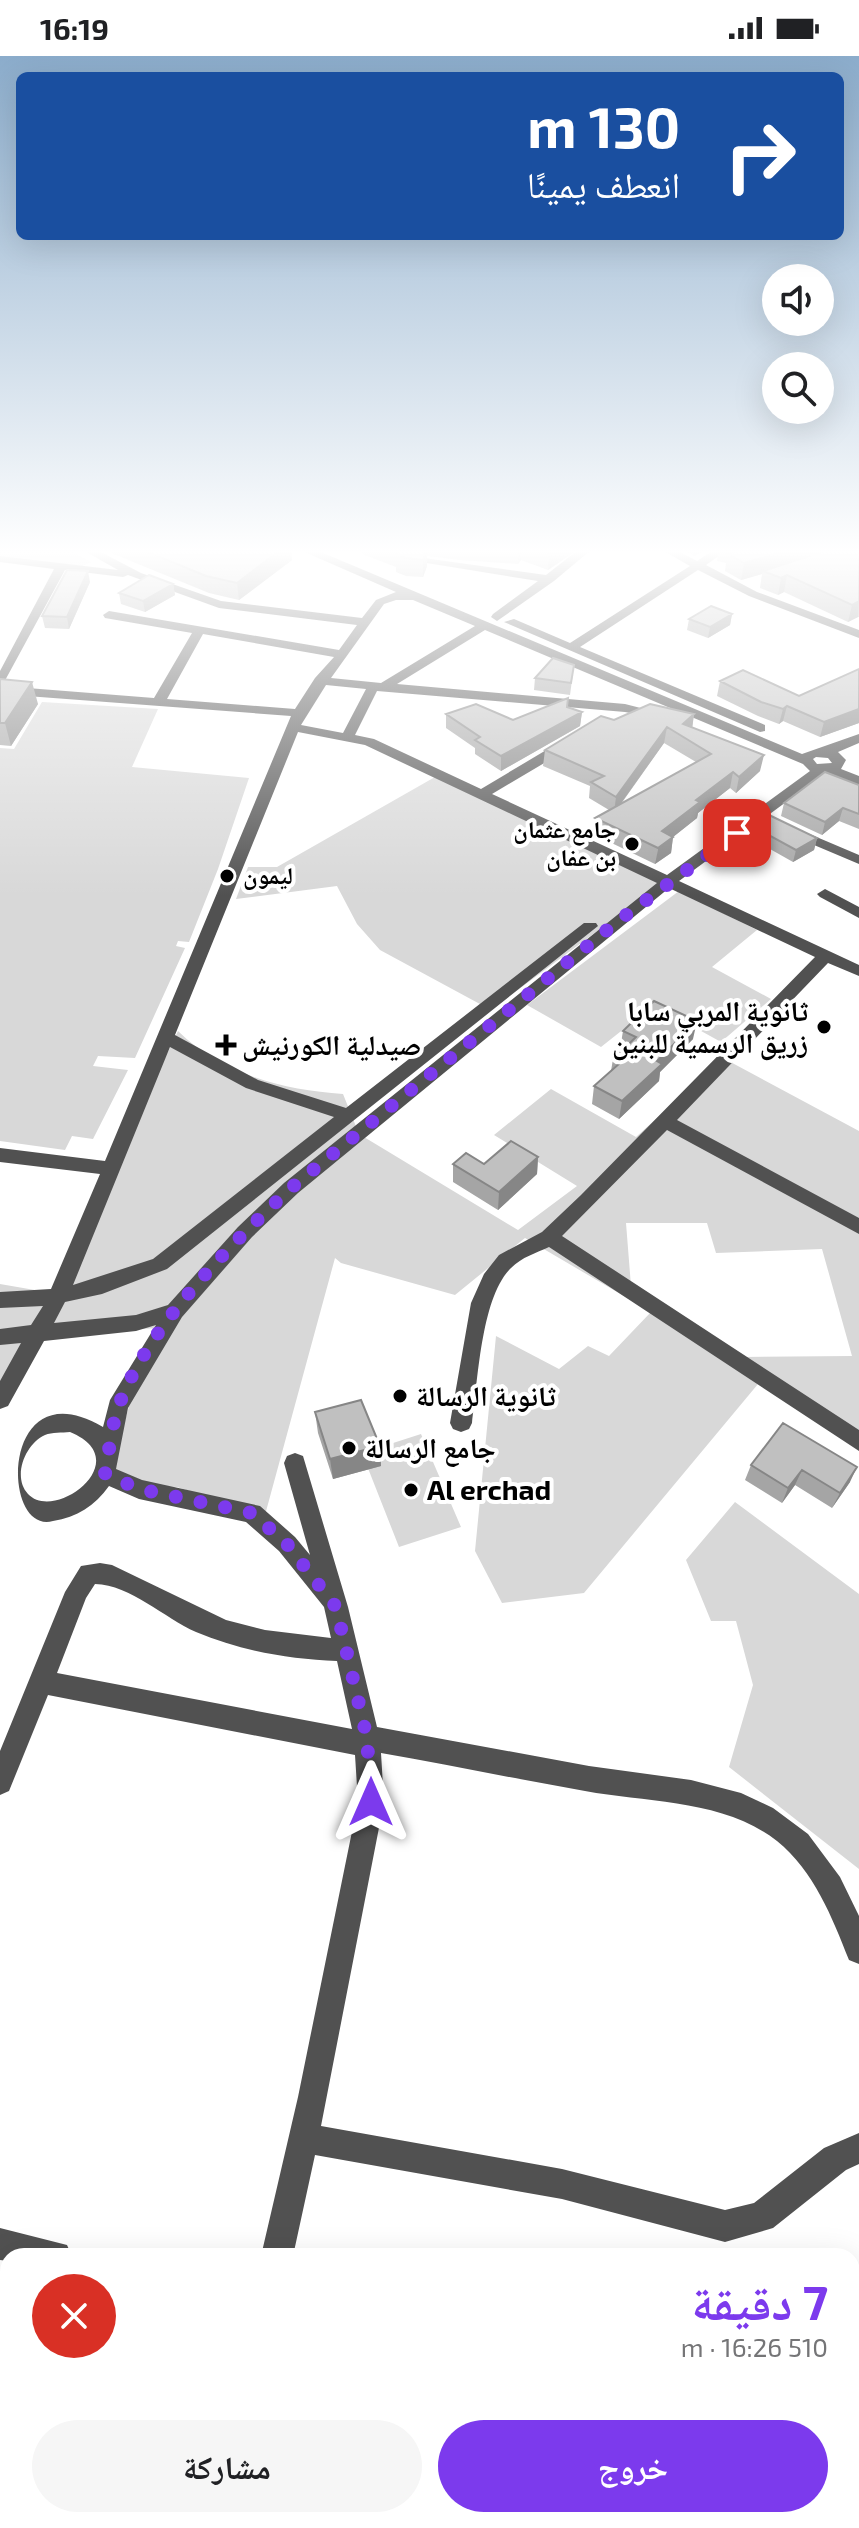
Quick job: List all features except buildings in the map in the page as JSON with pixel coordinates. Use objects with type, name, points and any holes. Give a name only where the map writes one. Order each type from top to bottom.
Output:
[{"type":"street","points":[[158,703],[179,665]]},
{"type":"street","points":[[0,1400],[58,1297],[296,720],[332,665]]},
{"type":"street","points":[[348,735],[377,687],[415,665]]},
{"type":"street","points":[[577,665],[721,726],[824,762],[859,770]]},
{"type":"street","points":[[612,665],[859,781]]},
{"type":"street","points":[[319,681],[625,708],[721,726]]},
{"type":"street","points":[[0,690],[158,703],[296,720],[348,735],[482,794],[859,971]]},
{"type":"street","points":[[482,794],[625,708]]},
{"type":"street","points":[[0,1300],[58,1297],[133,1276],[160,1264],[660,880],[859,738]]},
{"type":"street","points":[[118,1406],[71,1423],[36,1430],[15,1448],[5,1470],[6,1485],[14,1498],[28,1508],[64,1509],[96,1489],[107,1466],[118,1406],[148,1352],[175,1311],[245,1232],[291,1188],[660,880],[760,816],[824,762],[859,752]]},
{"type":"street","points":[[760,816],[859,860]]},
{"type":"street","points":[[825,894],[859,913]]},
{"type":"street","points":[[461,1423],[475,1330],[487,1284],[503,1263],[549,1237],[667,1122],[767,1012],[826,955]]},
{"type":"street","points":[[167,1038],[252,1084],[350,1116]]},
{"type":"street","points":[[667,1122],[859,1227]]},
{"type":"street","points":[[0,1155],[109,1168]]},
{"type":"street","points":[[549,1237],[859,1442]]},
{"type":"street","points":[[0,1337],[136,1323],[175,1311]]},
{"type":"street","points":[[136,1323],[148,1352]]},
{"type":"street","points":[[71,1423],[83,1426],[101,1439],[107,1466],[139,1489],[252,1513],[287,1544],[336,1607]]},
{"type":"street","points":[[279,2248],[305,2138],[371,1802],[368,1741],[336,1607],[295,1463]]},
{"type":"street","points":[[0,1782],[82,1581],[93,1572],[102,1572],[138,1588],[183,1614],[224,1631],[309,1649],[345,1650]]},
{"type":"street","points":[[42,1682],[622,1785],[689,1791],[725,1800],[787,1832],[840,1901],[859,1950]]},
{"type":"street","points":[[305,2138],[562,2184],[725,2226],[762,2217],[835,2159],[859,2148]]},
{"type":"shaded area","points":[[42,702],[158,709],[132,767],[249,778],[189,942],[178,941],[176,946],[185,948],[135,1058],[98,1056],[93,1066],[128,1070],[93,1139],[72,1136],[65,1150],[0,1141],[0,748],[14,749]]},
{"type":"shaded area","points":[[442,773],[666,880],[491,1010],[380,950],[357,924],[337,886],[236,899],[248,867],[277,867]]},
{"type":"shaded area","points":[[679,891],[757,930],[712,967],[771,999],[721,1042],[654,1005],[601,1047],[527,1005]]},
{"type":"shaded area","points":[[178,1031],[195,1046],[233,1069],[298,1089],[343,1094],[359,1134],[518,1230],[577,1186],[494,1135],[551,1089],[636,1137],[723,1058],[859,1131],[859,1450],[758,1384],[584,1593],[502,1603],[475,1551],[496,1336],[559,1369],[588,1346],[609,1356],[651,1312],[525,1238],[455,1295],[341,1263],[335,1258],[265,1515],[177,1487],[114,1484],[120,1441],[130,1404],[159,1328],[27,1335],[0,1387],[0,1284],[52,1293]],"holes":[[[626,1223],[707,1223],[716,1253],[822,1249],[852,1356],[741,1357],[631,1286]]]},
{"type":"shaded area","name":"Al erchad","points":[[421,1434],[461,1527],[399,1547],[362,1453]]},
{"type":"shaded area","points":[[735,1502],[859,1594],[859,1869],[729,1767],[753,1685],[736,1621],[711,1621],[686,1560]]},
{"type":"place","name":"جامع عثمان بن عفان","points":[[632,844]]},
{"type":"place","name":"ليمون","points":[[227,876]]},
{"type":"place","name":"ثانوية المربي سابا زريق الرسمية للبنين","points":[[824,1027]]},
{"type":"place","name":"صيدلية الكورنيش","points":[[226,1045]]},
{"type":"place","name":"ثانوية الرسالة","points":[[400,1396]]},
{"type":"place","name":"جامع الرسالة","points":[[349,1448]]},
{"type":"place","name":"Al erchad","points":[[411,1490]]},
{"type":"route","points":[[371,1802],[367,1738],[336,1607],[287,1544],[266,1522],[252,1513],[139,1489],[105,1474],[118,1406],[175,1311],[245,1232],[291,1188],[339,1152],[618,921],[737,833]]}]
